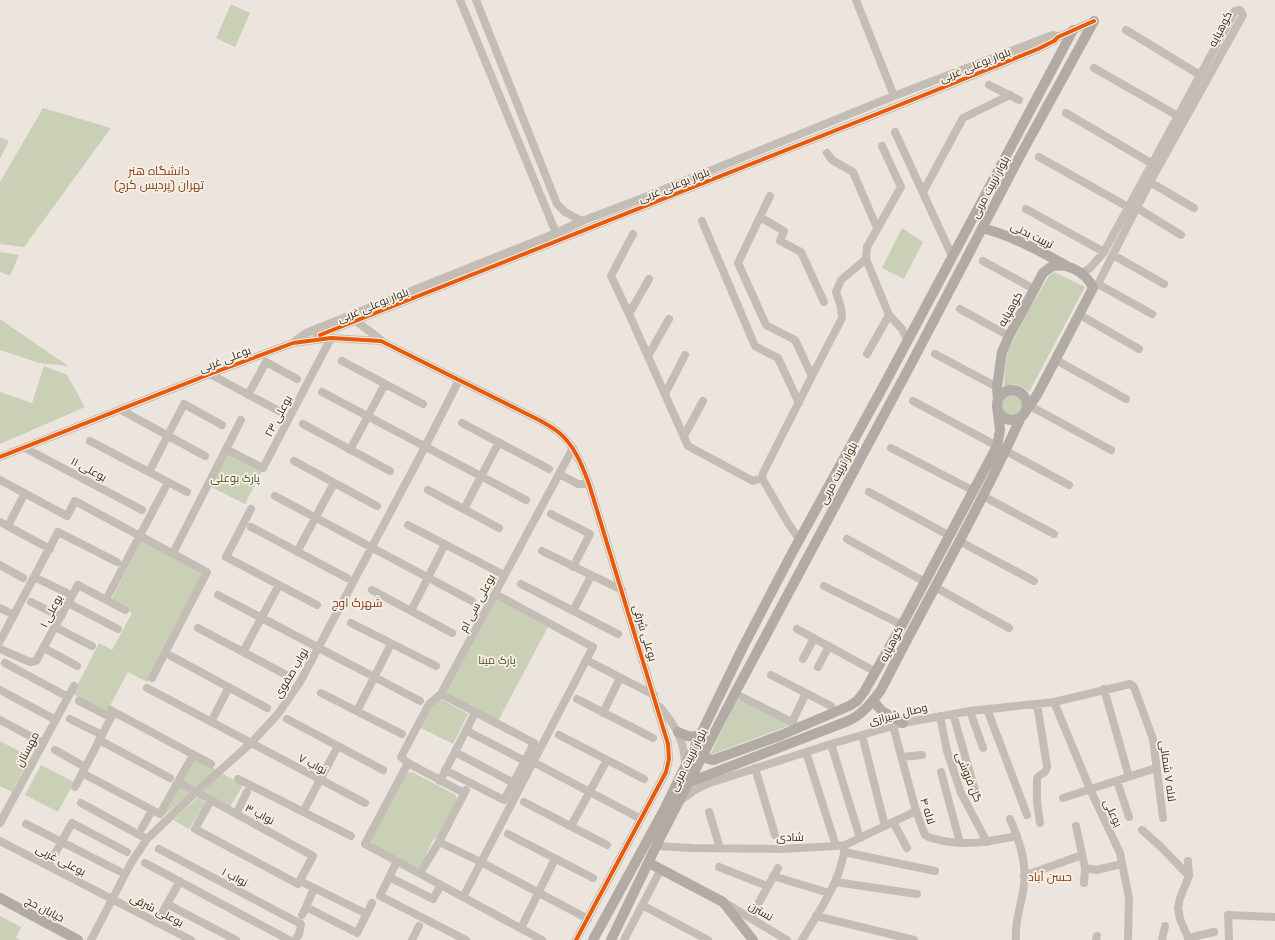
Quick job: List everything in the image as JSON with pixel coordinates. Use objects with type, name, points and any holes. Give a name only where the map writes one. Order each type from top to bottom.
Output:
[{"type":"main road","name":"بلوار تربیت مربی","points":[[611,940],[656,846],[1020,156],[1094,21]]},
{"type":"main road","name":"بلوار تربیت مربی","points":[[594,939],[660,817],[743,647],[799,539],[884,385],[907,339],[1073,30]]},
{"type":"main road","points":[[1008,151],[1020,156]]},
{"type":"main road","name":"تربیت بدنی","points":[[982,228],[999,232],[1032,247],[1069,268]]},
{"type":"main road","points":[[1032,247],[1043,261],[1044,273]]},
{"type":"main road","points":[[1044,273],[1051,267],[1061,266],[1081,273],[1096,286]]},
{"type":"main road","name":"کوهپایه","points":[[1001,448],[997,387],[1002,352],[1009,336],[1044,273]]},
{"type":"main road","name":"کوهپایه","points":[[713,760],[790,732],[857,701],[876,672],[925,582],[954,538],[1001,448],[1026,412],[1096,286]]},
{"type":"main road","points":[[897,359],[897,366],[900,369],[904,370],[910,366]]},
{"type":"main road","points":[[884,385],[893,383],[895,385],[895,393]]},
{"type":"main road","points":[[1008,391],[1018,392],[1022,394],[1026,402],[1026,412],[1012,420],[1003,418],[998,411],[997,403],[1004,393],[1008,391]]},
{"type":"main road","name":"کوهپایه","points":[[790,732],[857,716],[873,701],[881,690],[935,587],[954,538]]},
{"type":"main road","points":[[925,582],[935,587]]},
{"type":"main road","points":[[743,647],[748,644],[753,645],[758,653]]},
{"type":"main road","points":[[873,701],[882,711],[898,724]]},
{"type":"main road","points":[[678,732],[691,737],[701,734]]},
{"type":"main road","name":"کوهپایه","points":[[690,782],[783,746],[790,732]]},
{"type":"main road","points":[[704,755],[708,759],[713,760]]},
{"type":"main road","points":[[707,775],[700,771],[701,767],[703,763],[713,760]]},
{"type":"main road","points":[[649,863],[723,902],[751,939]]},
{"type":"main road","name":"خیابان حج","points":[[0,898],[78,940]]},
{"type":"street","points":[[460,0],[556,233]]},
{"type":"street","points":[[476,0],[557,204],[564,212],[582,221]]},
{"type":"street","points":[[856,0],[894,96]]},
{"type":"street","name":"کوهپایه","points":[[1081,273],[1089,269],[1104,252],[1235,12],[1240,10],[1242,15],[1150,182],[1096,286]]},
{"type":"street","points":[[1058,37],[1094,21]]},
{"type":"street","points":[[1126,30],[1200,75]]},
{"type":"street","name":"بلوار بوعلی غربی","points":[[293,343],[310,339],[354,318],[582,221],[894,96],[1050,36],[1054,35],[1058,37],[1054,41],[1038,49],[750,165],[354,318]]},
{"type":"street","points":[[1094,68],[1178,116]]},
{"type":"street","points":[[989,85],[1019,100]]},
{"type":"street","points":[[922,192],[963,118],[1010,95]]},
{"type":"street","points":[[1066,113],[1152,163]]},
{"type":"street","points":[[895,132],[952,256]]},
{"type":"street","points":[[882,146],[901,187],[867,247],[866,258],[889,315],[902,329],[907,339]]},
{"type":"street","points":[[827,153],[832,160],[853,172],[877,228]]},
{"type":"street","points":[[746,156],[750,165]]},
{"type":"street","points":[[1038,157],[1128,207]]},
{"type":"street","points":[[1150,182],[1194,208]]},
{"type":"street","points":[[770,196],[738,263],[766,325],[795,340],[812,376]]},
{"type":"street","points":[[640,199],[644,207]]},
{"type":"street","points":[[1137,208],[1181,235]]},
{"type":"street","points":[[1026,209],[1104,252]]},
{"type":"street","points":[[760,218],[784,231],[780,240],[801,252],[824,302]]},
{"type":"street","points":[[702,221],[755,346],[778,358],[799,403]]},
{"type":"street","points":[[633,234],[611,276],[688,446],[753,481],[762,478]]},
{"type":"street","points":[[1112,255],[1164,284]]},
{"type":"street","points":[[799,539],[788,524],[762,478],[763,473],[842,318],[841,307],[836,292],[841,280],[866,258]]},
{"type":"street","points":[[983,261],[1034,289]]},
{"type":"street","points":[[629,314],[649,279]]},
{"type":"street","points":[[1096,286],[1152,314]]},
{"type":"street","points":[[960,309],[1009,336]]},
{"type":"street","points":[[868,354],[889,315]]},
{"type":"street","points":[[1080,315],[1139,349]]},
{"type":"street","points":[[354,318],[382,341]]},
{"type":"street","points":[[648,356],[669,319]]},
{"type":"street","name":"بوعلی غربی","points":[[0,457],[210,374],[293,343],[331,338],[382,341],[459,380]]},
{"type":"street","name":"بوعلی ۲۳","points":[[226,449],[263,468],[331,338]]},
{"type":"street","points":[[936,354],[997,387]]},
{"type":"street","points":[[665,394],[685,355]]},
{"type":"street","points":[[1056,360],[1126,399]]},
{"type":"street","points":[[342,361],[423,404]]},
{"type":"street","points":[[248,395],[266,362],[297,379]]},
{"type":"street","points":[[210,374],[279,411]]},
{"type":"street","name":"نواب صفوی","points":[[91,940],[131,863],[147,838],[251,743],[278,714],[300,682],[425,448],[459,380]]},
{"type":"street","name":"بوعلی شرقی","points":[[459,380],[541,421],[557,431],[573,448],[581,463],[589,484],[668,744],[669,759],[666,772],[576,940]]},
{"type":"street","points":[[350,450],[385,384]]},
{"type":"street","points":[[322,392],[425,448],[526,500]]},
{"type":"street","points":[[684,436],[703,401]]},
{"type":"street","points":[[913,401],[1069,485]]},
{"type":"street","points":[[149,472],[184,404],[222,425]]},
{"type":"street","points":[[121,410],[205,456]]},
{"type":"street","points":[[1026,412],[1111,450]]},
{"type":"street","points":[[173,553],[241,420]]},
{"type":"street","points":[[462,423],[550,469]]},
{"type":"street","points":[[302,424],[390,471]]},
{"type":"street","points":[[90,441],[187,492]]},
{"type":"street","points":[[464,509],[499,442]]},
{"type":"street","name":"بوعلی ۱۱","points":[[25,448],[142,510]]},
{"type":"street","name":"بوعلی سی ام","points":[[408,763],[401,757],[429,704],[441,694],[573,448]]},
{"type":"street","points":[[891,448],[1054,534]]},
{"type":"street","points":[[294,461],[377,506]]},
{"type":"street","points":[[559,474],[578,484],[589,484]]},
{"type":"street","points":[[0,480],[67,516],[75,501],[207,572],[152,678]]},
{"type":"street","points":[[297,552],[334,483]]},
{"type":"street","points":[[109,594],[165,488]]},
{"type":"street","points":[[428,490],[499,528]]},
{"type":"street","points":[[869,492],[1034,581]]},
{"type":"street","points":[[8,526],[25,493]]},
{"type":"street","points":[[275,496],[472,601]]},
{"type":"street","points":[[251,509],[226,557],[317,605]]},
{"type":"street","points":[[551,514],[590,534],[573,567]]},
{"type":"street","points":[[0,522],[50,549]]},
{"type":"street","points":[[408,524],[504,575]]},
{"type":"street","points":[[251,527],[346,578]]},
{"type":"street","points":[[0,641],[58,532],[117,562]]},
{"type":"street","points":[[847,539],[925,582]]},
{"type":"street","points":[[411,611],[445,544]]},
{"type":"street","points":[[542,551],[622,590]]},
{"type":"street","points":[[0,565],[23,578]]},
{"type":"street","points":[[573,611],[591,576]]},
{"type":"street","points":[[34,577],[67,593]]},
{"type":"street","points":[[243,652],[279,584]]},
{"type":"street","points":[[521,584],[618,634]]},
{"type":"street","name":"بوعلی ۱","points":[[0,649],[30,662],[36,661],[78,585],[125,610]]},
{"type":"street","points":[[824,586],[902,625]]},
{"type":"street","points":[[935,587],[1010,628]]},
{"type":"street","points":[[372,590],[452,633]]},
{"type":"street","points":[[463,897],[529,762],[593,647],[495,594]]},
{"type":"street","points":[[218,595],[420,701]]},
{"type":"street","points":[[31,602],[61,617]]},
{"type":"street","points":[[68,603],[118,629]]},
{"type":"street","points":[[0,608],[14,615]]},
{"type":"street","points":[[351,623],[436,666]]},
{"type":"street","points":[[55,628],[92,646]]},
{"type":"street","points":[[198,628],[290,677]]},
{"type":"street","points":[[797,629],[876,672]]},
{"type":"street","points":[[803,659],[814,638]]},
{"type":"street","points":[[357,711],[391,644]]},
{"type":"street","points":[[818,667],[829,646]]},
{"type":"street","points":[[44,648],[77,666]]},
{"type":"street","points":[[171,656],[267,708]]},
{"type":"street","points":[[5,663],[68,697]]},
{"type":"street","points":[[592,663],[654,695]]},
{"type":"street","points":[[771,675],[832,706]]},
{"type":"street","points":[[603,713],[620,678]]},
{"type":"street","name":"وصال شیرازی","points":[[681,800],[707,784],[898,724],[970,711],[1054,702],[1130,684]]},
{"type":"street","name":"لاله ۷ شمالی","points":[[1130,684],[1134,687],[1153,739],[1163,818]]},
{"type":"street","name":"مهستان","points":[[0,823],[74,686]]},
{"type":"street","points":[[211,722],[229,687]]},
{"type":"street","name":"نواب ۷","points":[[147,688],[365,804]]},
{"type":"street","points":[[1104,689],[1129,777]]},
{"type":"street","points":[[0,690],[56,720]]},
{"type":"street","points":[[321,693],[402,734]]},
{"type":"street","points":[[742,697],[790,732],[806,693]]},
{"type":"street","points":[[441,694],[534,744],[529,762],[504,800],[446,770]]},
{"type":"street","points":[[577,700],[653,738]]},
{"type":"street","points":[[79,701],[108,716],[110,710],[211,764]]},
{"type":"street","name":"بوعلی","points":[[1054,702],[1090,789],[1120,853],[1129,898],[1128,940]]},
{"type":"street","points":[[657,704],[678,732],[685,752],[685,767]]},
{"type":"street","points":[[1037,704],[1047,766],[1043,774],[1038,776],[1036,779],[1040,823]]},
{"type":"street","points":[[987,709],[1027,815]]},
{"type":"street","points":[[970,711],[983,748]]},
{"type":"street","points":[[74,787],[114,712]]},
{"type":"street","points":[[440,781],[475,713]]},
{"type":"street","points":[[953,714],[976,794]]},
{"type":"street","name":"گل فروشی","points":[[940,716],[947,751],[959,787],[987,842]]},
{"type":"street","points":[[70,719],[170,778]]},
{"type":"street","points":[[288,719],[383,770]]},
{"type":"street","points":[[0,720],[43,744]]},
{"type":"street","name":"لاله ۴","points":[[898,724],[902,757],[916,811],[922,831],[928,838],[973,844],[1017,836]]},
{"type":"street","points":[[471,733],[641,819]]},
{"type":"street","points":[[559,735],[644,779]]},
{"type":"street","points":[[862,735],[889,824],[906,848]]},
{"type":"street","points":[[831,744],[860,838]]},
{"type":"street","points":[[303,812],[338,746]]},
{"type":"street","points":[[56,750],[84,770],[160,814],[193,755]]},
{"type":"street","points":[[455,752],[514,783]]},
{"type":"street","points":[[806,752],[836,846]]},
{"type":"street","points":[[902,757],[922,755]]},
{"type":"street","points":[[571,826],[607,760]]},
{"type":"street","points":[[464,793],[408,763],[365,844],[542,940]]},
{"type":"street","points":[[755,768],[775,835]]},
{"type":"street","points":[[1063,798],[1156,768]]},
{"type":"street","points":[[941,772],[960,843]]},
{"type":"street","points":[[238,779],[350,836]]},
{"type":"street","points":[[1117,781],[1129,817]]},
{"type":"street","name":"نواب ۳","points":[[178,782],[313,856],[299,882]]},
{"type":"street","points":[[420,873],[439,842],[470,783]]},
{"type":"street","points":[[236,814],[247,792]]},
{"type":"street","points":[[211,800],[195,829],[299,882],[367,914]]},
{"type":"street","points":[[524,802],[607,845]]},
{"type":"street","points":[[81,803],[147,838]]},
{"type":"street","points":[[142,828],[152,810]]},
{"type":"street","name":"شادی","points":[[656,846],[781,849],[836,846],[845,848],[860,838],[916,811]]},
{"type":"street","points":[[709,812],[720,848]]},
{"type":"street","points":[[1010,820],[1017,836],[1025,866],[1024,885],[1016,928],[1016,940]]},
{"type":"street","points":[[48,866],[72,823],[127,852]]},
{"type":"street","points":[[26,824],[119,871]]},
{"type":"street","points":[[1076,826],[1085,868],[1084,883]]},
{"type":"street","points":[[1142,830],[1189,876]]},
{"type":"street","points":[[508,834],[593,878]]},
{"type":"street","name":"بوعلی غربی","points":[[0,842],[112,899]]},
{"type":"street","points":[[439,842],[588,919]]},
{"type":"street","points":[[802,940],[835,882],[845,848],[935,871]]},
{"type":"street","name":"نواب ۱","points":[[159,849],[301,924],[299,934],[295,940]]},
{"type":"street","points":[[1024,876],[1082,855]]},
{"type":"street","points":[[521,928],[555,859]]},
{"type":"street","points":[[397,861],[380,896],[466,940]]},
{"type":"street","points":[[1188,861],[1189,876],[1180,898],[1178,908],[1180,919],[1189,939],[1214,932]]},
{"type":"street","points":[[145,863],[289,940]]},
{"type":"street","points":[[1085,868],[1096,870],[1122,864]]},
{"type":"street","points":[[719,867],[767,886]]},
{"type":"street","points":[[751,918],[778,868]]},
{"type":"street","points":[[624,940],[661,869]]},
{"type":"street","points":[[773,876],[829,893]]},
{"type":"street","points":[[389,877],[433,899],[441,885]]},
{"type":"street","points":[[157,922],[180,881]]},
{"type":"street","points":[[835,882],[917,894]]},
{"type":"street","points":[[302,915],[314,888]]},
{"type":"street","name":"بوعلی شرقی","points":[[112,899],[191,940]]},
{"type":"street","name":"نسترن","points":[[723,902],[787,940]]},
{"type":"street","points":[[306,907],[357,933],[372,903]]},
{"type":"street","points":[[167,904],[236,940]]},
{"type":"street","points":[[642,905],[708,940]]},
{"type":"street","points":[[1229,940],[1228,915],[1273,917]]},
{"type":"street","points":[[816,916],[914,940]]},
{"type":"street","points":[[412,940],[419,926]]},
{"type":"street","points":[[1162,940],[1165,926]]},
{"type":"green space","points":[[231,4],[250,13],[235,47],[216,38]]},
{"type":"green space","points":[[43,108],[111,128],[24,247],[0,244],[0,182]]},
{"type":"green space","points":[[0,137],[9,141],[0,159]]},
{"type":"green space","points":[[902,228],[923,242],[904,279],[882,268]]},
{"type":"green space","points":[[0,252],[19,255],[10,276],[0,272]]},
{"type":"green space","points":[[1054,272],[1085,287],[1029,392],[1023,387],[1017,385],[1004,388],[1008,351],[1029,309],[1049,276]]},
{"type":"green space","points":[[0,319],[68,366],[40,363],[0,350]]},
{"type":"green space","points":[[44,366],[67,375],[85,407],[0,444],[0,392],[32,403]]},
{"type":"green space","points":[[1008,394],[1016,394],[1023,401],[1023,409],[1016,416],[1008,416],[1001,409],[1001,401]]},
{"type":"green space","name":"پارک بوعلی","points":[[226,452],[262,471],[245,504],[209,486]]},
{"type":"green space","points":[[142,540],[204,573],[173,629],[147,682],[128,672],[106,713],[73,694],[99,643],[112,650],[132,613],[111,600]]},
{"type":"green space","name":"پارک مینا","points":[[496,599],[548,627],[498,721],[446,693]]},
{"type":"green space","points":[[441,699],[468,714],[453,744],[419,727],[432,705]]},
{"type":"green space","points":[[737,699],[791,725],[710,755]]},
{"type":"green space","points":[[0,741],[30,757],[12,792],[0,786]]},
{"type":"green space","points":[[193,757],[217,770],[195,789],[181,781]]},
{"type":"green space","points":[[41,765],[74,782],[58,812],[25,795]]},
{"type":"green space","points":[[412,772],[456,795],[457,802],[440,836],[433,840],[420,867],[416,868],[373,846],[371,840],[407,773]]},
{"type":"green space","points":[[221,773],[243,785],[230,807],[200,792]]},
{"type":"green space","points":[[178,785],[191,792],[162,817]]},
{"type":"green space","points":[[198,797],[205,803],[189,829],[173,820]]},
{"type":"green space","points":[[0,916],[21,927],[16,938],[20,940],[0,940]]},
{"type":"cycle path","points":[[320,335],[1038,49],[1054,41],[1058,37],[1094,21]]},
{"type":"cycle path","points":[[0,457],[210,374],[293,343],[331,338],[381,341],[541,421],[563,436],[573,448],[589,484],[668,744],[669,759],[666,772],[576,940]]},
{"type":"district","name":"دانشگاه هنر تهران (پردیس کرج)","points":[[159,178]]},
{"type":"district","name":"شهرک اوج","points":[[357,603]]},
{"type":"district","name":"حسن آباد","points":[[1050,877]]}]
